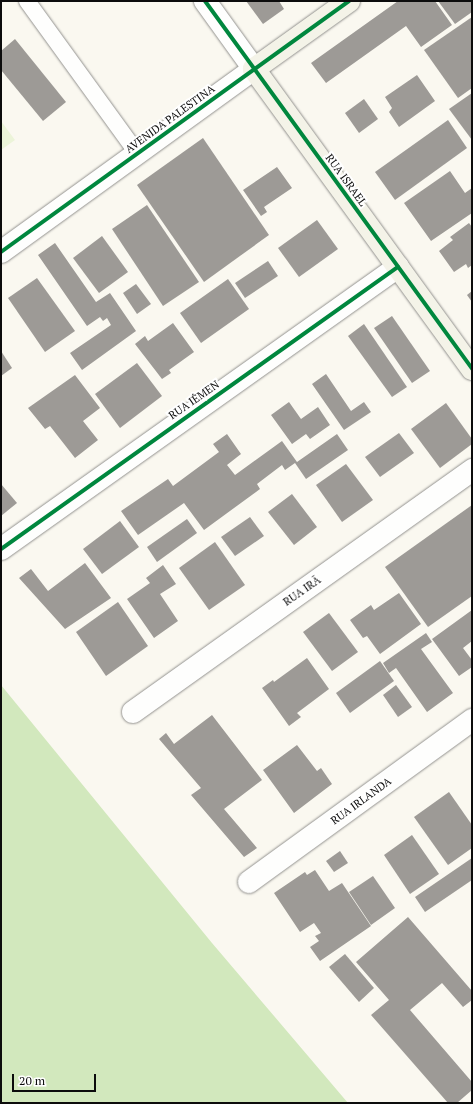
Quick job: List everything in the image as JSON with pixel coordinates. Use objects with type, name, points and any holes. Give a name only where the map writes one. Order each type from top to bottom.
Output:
[{"type":"street","name":"RUA ISRAEL","points":[[205,1],[472,369]]},
{"type":"street","name":"AVENIDA PALESTINA","points":[[1,252],[349,1]]},
{"type":"street","name":"RUA IÊMEN","points":[[1,549],[398,266]]},
{"type":"street","name":"RUA IRÃ","points":[[133,712],[472,470]]},
{"type":"street","name":"RUA IRLANDA","points":[[249,882],[472,720]]},
{"type":"lane","points":[[27,1],[137,153]]},
{"type":"green space","points":[[1,121],[15,140],[1,150]]},
{"type":"green space","points":[[1,685],[212,943],[348,1103],[1,1103]]},
{"type":"building","points":[[246,1],[279,1],[284,9],[263,24]]},
{"type":"building","points":[[398,1],[435,1],[452,25],[421,47],[406,26],[326,83],[311,63]]},
{"type":"building","points":[[438,1],[472,1],[472,12],[455,24]]},
{"type":"building","points":[[472,17],[472,88],[458,98],[424,50]]},
{"type":"building","points":[[15,39],[66,102],[43,121],[1,70],[1,51]]},
{"type":"building","points":[[417,75],[435,101],[399,127],[389,112],[392,108],[385,97]]},
{"type":"building","points":[[472,93],[472,140],[449,109]]},
{"type":"building","points":[[364,99],[378,119],[359,133],[345,113]]},
{"type":"building","points":[[448,120],[467,148],[395,200],[375,172]]},
{"type":"building","points":[[203,138],[269,235],[204,282],[137,185]]},
{"type":"building","points":[[277,167],[292,188],[264,207],[267,212],[261,216],[243,190]]},
{"type":"building","points":[[450,171],[465,193],[472,188],[472,213],[431,241],[404,203]]},
{"type":"building","points":[[147,205],[199,282],[163,306],[112,229]]},
{"type":"building","points":[[317,220],[338,249],[299,277],[278,248]]},
{"type":"building","points":[[469,223],[472,227],[472,265],[468,268],[466,264],[454,272],[439,251],[453,240],[450,237]]},
{"type":"building","points":[[102,236],[128,272],[99,293],[73,258]]},
{"type":"building","points":[[55,243],[96,302],[110,293],[136,331],[82,370],[70,353],[111,325],[107,318],[103,321],[100,317],[87,326],[38,255]]},
{"type":"building","points":[[268,261],[278,276],[245,298],[235,283]]},
{"type":"building","points":[[37,278],[75,331],[45,352],[8,298]]},
{"type":"building","points":[[228,279],[249,309],[201,343],[180,313]]},
{"type":"building","points":[[136,284],[151,304],[137,314],[123,293]]},
{"type":"building","points":[[472,291],[472,302],[467,295]]},
{"type":"building","points":[[392,316],[430,371],[412,383],[374,328]]},
{"type":"building","points":[[173,323],[194,352],[169,370],[171,373],[162,379],[135,344],[145,336],[148,341]]},
{"type":"building","points":[[364,324],[407,387],[392,397],[348,336]]},
{"type":"building","points":[[1,351],[12,368],[1,376]]},
{"type":"building","points":[[137,363],[162,396],[120,428],[95,394]]},
{"type":"building","points":[[326,374],[351,411],[364,402],[371,412],[344,430],[312,384]]},
{"type":"building","points":[[75,375],[100,408],[83,421],[98,440],[75,458],[50,426],[45,429],[28,408]]},
{"type":"building","points":[[289,402],[301,419],[318,407],[330,425],[310,439],[306,434],[292,444],[271,415]]},
{"type":"building","points":[[446,403],[472,439],[472,444],[440,468],[411,429]]},
{"type":"building","points":[[399,433],[414,453],[380,477],[365,457]]},
{"type":"building","points":[[227,434],[241,454],[227,465],[235,475],[282,441],[297,462],[337,434],[348,450],[306,479],[295,463],[285,470],[282,465],[257,484],[260,489],[204,530],[184,503],[138,535],[121,511],[168,479],[173,486],[219,452],[213,444]]},
{"type":"building","points":[[346,464],[373,500],[342,522],[316,485]]},
{"type":"building","points":[[1,484],[17,503],[1,516]]},
{"type":"building","points":[[292,494],[317,527],[294,545],[268,512]]},
{"type":"building","points":[[472,505],[472,596],[428,627],[385,567]]},
{"type":"building","points":[[250,517],[264,536],[235,556],[221,537]]},
{"type":"building","points":[[187,519],[197,533],[157,562],[147,547]]},
{"type":"building","points":[[120,521],[139,547],[102,574],[83,549]]},
{"type":"building","points":[[215,542],[245,585],[209,610],[179,568]]},
{"type":"building","points":[[85,563],[111,598],[65,629],[19,578],[31,569],[48,591]]},
{"type":"building","points":[[163,565],[176,584],[160,594],[178,621],[154,638],[127,599],[150,583],[146,578]]},
{"type":"building","points":[[399,593],[421,624],[380,654],[367,636],[363,638],[350,620],[371,605],[374,610]]},
{"type":"building","points":[[118,602],[148,646],[106,676],[76,632]]},
{"type":"building","points":[[472,610],[472,641],[463,648],[472,660],[472,667],[459,676],[432,639]]},
{"type":"building","points":[[329,613],[358,652],[332,671],[303,632]]},
{"type":"building","points":[[426,633],[432,642],[421,649],[453,693],[427,712],[396,668],[389,673],[383,663]]},
{"type":"building","points":[[307,658],[329,689],[297,713],[301,717],[289,726],[262,688],[273,680],[274,682]]},
{"type":"building","points":[[380,661],[394,681],[350,713],[336,693]]},
{"type":"building","points":[[396,685],[412,707],[398,717],[383,695]]},
{"type":"building","points":[[212,715],[262,780],[224,809],[257,848],[244,857],[191,795],[201,788],[159,739],[166,733],[174,744]]},
{"type":"building","points":[[297,745],[317,771],[321,768],[332,784],[294,813],[263,770]]},
{"type":"building","points":[[449,792],[472,825],[472,848],[448,865],[414,817]]},
{"type":"building","points":[[412,835],[439,874],[410,894],[384,855]]},
{"type":"building","points":[[340,851],[348,863],[334,872],[326,861]]},
{"type":"building","points":[[472,858],[472,880],[425,912],[415,897]]},
{"type":"building","points":[[315,870],[329,891],[342,883],[371,926],[320,961],[310,947],[319,941],[315,936],[321,933],[314,923],[300,932],[274,893],[305,872],[307,875]]},
{"type":"building","points":[[373,876],[395,908],[371,925],[349,892]]},
{"type":"building","points":[[408,917],[472,991],[472,1000],[463,1007],[442,983],[410,1010],[472,1082],[472,1090],[457,1103],[448,1103],[371,1015],[389,1000],[356,962]]},
{"type":"building","points":[[345,954],[374,988],[359,1002],[329,967]]},
{"type":"cycle path","points":[[205,1],[472,369]]},
{"type":"cycle path","points":[[1,252],[349,1]]},
{"type":"cycle path","points":[[1,549],[398,267]]}]
